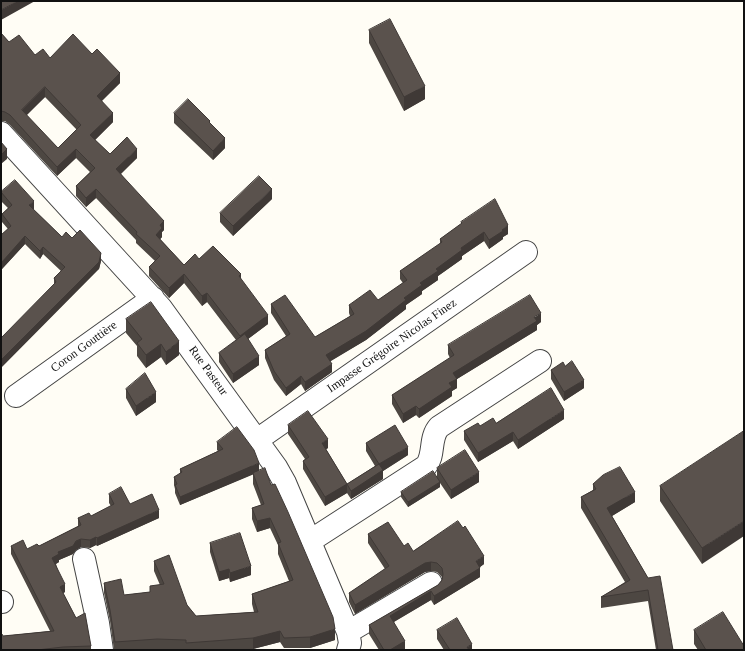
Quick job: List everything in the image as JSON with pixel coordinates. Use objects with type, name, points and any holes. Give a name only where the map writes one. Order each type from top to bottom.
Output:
[{"type":"street","name":"Rue Pasteur","points":[[1,133],[153,298],[179,331],[281,475],[310,541],[348,641]]},
{"type":"street","name":"Impasse Grégoire Nicolas Finez","points":[[257,440],[526,252]]},
{"type":"street","name":"Coron Gouttière","points":[[16,396],[153,298]]},
{"type":"street","points":[[310,541],[426,466],[430,459],[434,434],[439,428],[540,361]]},
{"type":"street","points":[[84,559],[98,623],[102,650]]},
{"type":"street","points":[[348,641],[431,583]]},
{"type":"building","points":[[1,1],[18,1],[1,10]]},
{"type":"building","points":[[390,19],[425,86],[404,97],[369,30]]},
{"type":"building","points":[[1,33],[9,42],[19,35],[35,55],[43,49],[50,58],[73,34],[92,54],[97,49],[120,73],[97,96],[113,113],[90,135],[110,154],[127,137],[137,149],[116,169],[164,221],[160,225],[162,228],[156,235],[184,265],[195,254],[199,259],[213,246],[241,274],[239,276],[268,315],[240,336],[207,293],[202,296],[184,274],[169,288],[149,267],[160,256],[136,234],[137,232],[96,189],[86,198],[76,186],[95,168],[76,149],[57,167],[10,115],[1,111]],"holes":[[[45,87],[81,125],[58,148],[22,110]]]},
{"type":"building","points":[[188,99],[225,138],[213,151],[174,113]]},
{"type":"building","points":[[1,142],[7,149],[1,155]]},
{"type":"building","points":[[259,176],[272,189],[233,226],[220,213]]},
{"type":"building","points":[[15,180],[34,201],[29,205],[62,237],[66,232],[72,238],[80,230],[101,253],[99,262],[1,360],[1,338],[56,282],[54,278],[65,267],[43,247],[40,251],[25,236],[2,262],[1,261],[1,235],[11,226],[2,214],[12,205],[1,192]]},
{"type":"building","points":[[495,199],[508,225],[502,230],[503,231],[489,240],[484,232],[461,248],[462,250],[436,269],[438,271],[420,283],[422,285],[404,298],[406,300],[366,331],[326,355],[332,364],[305,382],[301,376],[286,388],[274,371],[265,350],[290,334],[271,304],[285,295],[315,337],[354,314],[349,305],[370,290],[378,300],[407,280],[400,271],[442,242],[440,239],[462,223],[461,222]]},
{"type":"building","points":[[530,295],[541,313],[534,317],[537,321],[453,373],[457,379],[449,383],[452,387],[419,409],[416,406],[403,414],[392,395],[454,355],[448,345]]},
{"type":"building","points":[[151,302],[179,341],[166,352],[161,344],[146,355],[137,343],[142,339],[126,319]]},
{"type":"building","points":[[245,334],[259,356],[233,374],[219,353]]},
{"type":"building","points":[[572,361],[584,380],[564,392],[551,370],[563,362],[565,366]]},
{"type":"building","points":[[145,373],[156,392],[136,406],[126,389]]},
{"type":"building","points":[[551,388],[564,410],[518,440],[513,432],[478,453],[464,431],[478,423],[480,426],[493,418],[496,423]]},
{"type":"building","points":[[308,411],[328,439],[322,443],[347,484],[325,497],[303,461],[309,457],[288,425]]},
{"type":"building","points":[[395,425],[408,447],[379,464],[366,443]]},
{"type":"building","points":[[237,427],[254,450],[259,463],[180,497],[175,485],[177,484],[174,477],[182,472],[180,469],[223,449],[217,442]]},
{"type":"building","points":[[744,431],[744,521],[702,548],[660,486]]},
{"type":"building","points":[[465,450],[479,472],[451,490],[437,468]]},
{"type":"building","points":[[379,464],[383,470],[351,491],[347,484]]},
{"type":"building","points":[[620,467],[635,492],[607,508],[648,578],[660,576],[673,650],[658,650],[648,590],[601,597],[630,580],[581,497],[596,489],[593,484],[603,475]]},
{"type":"building","points":[[265,468],[271,485],[275,484],[288,512],[333,617],[335,629],[310,637],[284,638],[280,631],[253,638],[186,643],[186,640],[157,639],[115,642],[104,583],[121,579],[124,595],[150,592],[150,586],[164,584],[154,561],[169,555],[187,605],[196,616],[258,612],[252,594],[293,580],[278,543],[281,542],[270,518],[257,521],[252,508],[264,504],[253,473]]},
{"type":"building","points":[[433,471],[440,482],[408,502],[401,492]]},
{"type":"building","points":[[121,487],[130,504],[152,494],[159,510],[97,538],[96,537],[90,540],[81,539],[76,541],[73,546],[58,552],[59,554],[52,558],[65,584],[60,587],[76,618],[85,613],[91,646],[37,650],[1,650],[1,634],[3,636],[54,631],[11,546],[23,540],[27,549],[37,544],[39,546],[81,525],[78,518],[89,513],[91,516],[114,504],[109,494]]},
{"type":"building","points":[[458,521],[463,528],[465,526],[484,556],[476,561],[480,568],[434,596],[431,591],[390,616],[405,641],[390,650],[384,650],[369,625],[438,585],[442,580],[443,574],[442,568],[437,563],[425,563],[355,605],[349,593],[389,566],[368,534],[388,522],[404,546],[408,543],[413,551]]},
{"type":"building","points":[[240,533],[251,566],[230,573],[229,569],[219,572],[210,543]]},
{"type":"building","points":[[723,612],[744,646],[744,650],[706,650],[694,630]]},
{"type":"building","points":[[457,618],[472,644],[467,647],[469,650],[450,650],[437,630]]}]
